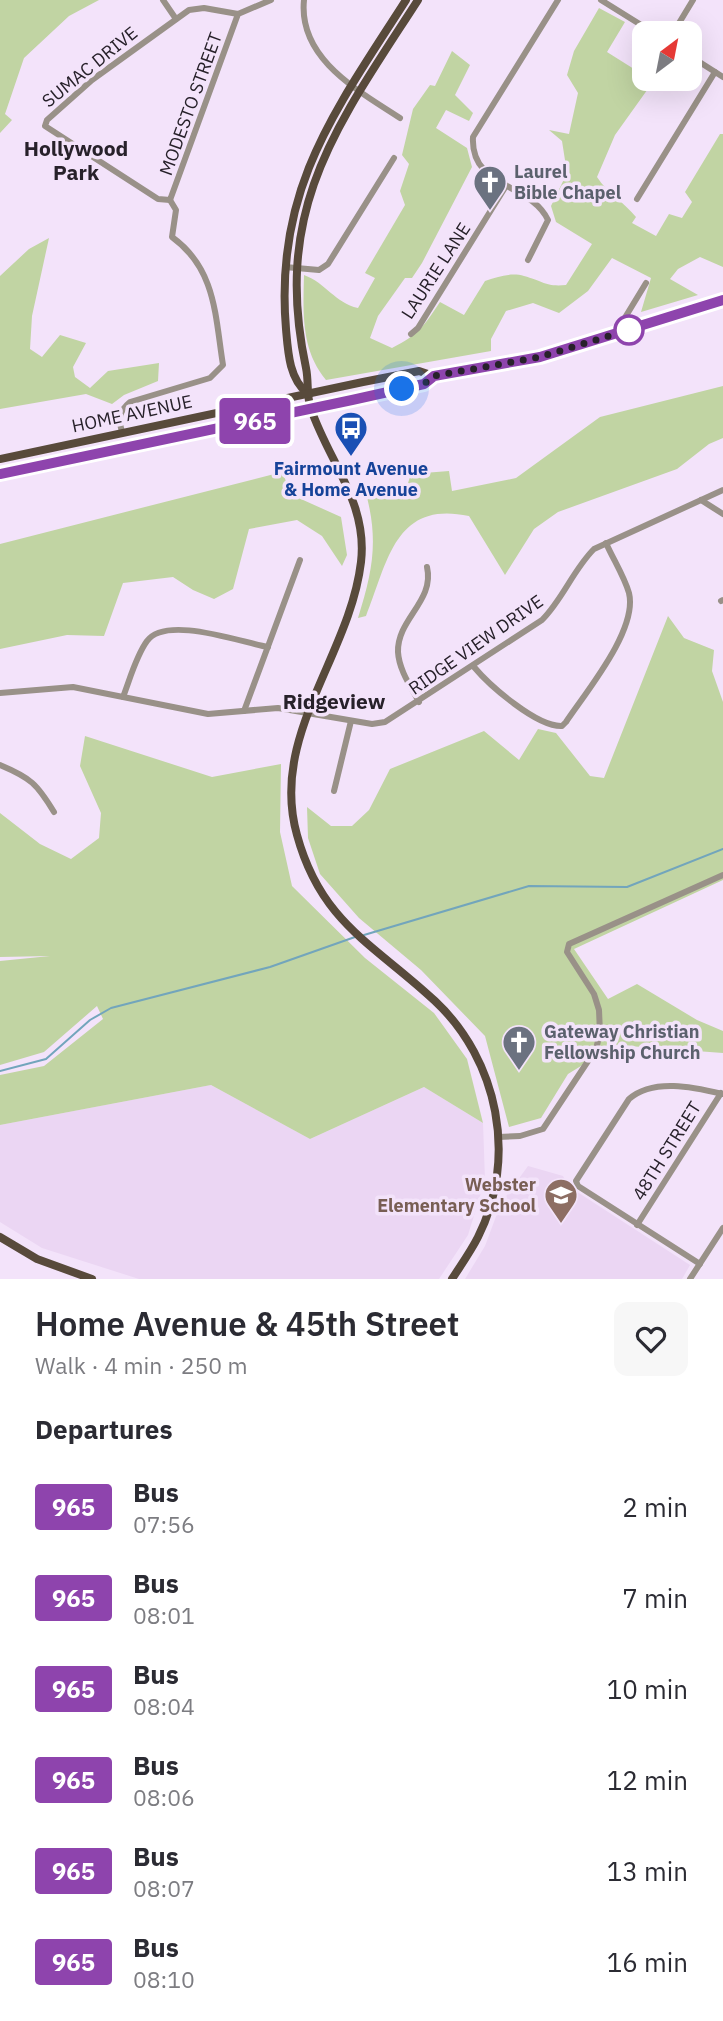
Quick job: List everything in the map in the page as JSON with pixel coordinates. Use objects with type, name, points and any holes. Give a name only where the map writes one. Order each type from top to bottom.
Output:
[{"type":"main road","points":[[307,393],[297,384],[288,353],[285,267],[293,215],[307,170],[329,120],[406,0]]},
{"type":"main road","points":[[418,0],[342,120],[312,185],[304,212],[296,268],[298,330],[309,383],[307,393],[311,410],[352,494],[362,547],[352,599],[307,713],[292,775],[292,812],[304,858],[316,885],[348,929],[447,1014],[470,1045],[489,1083],[499,1158],[489,1208],[479,1236],[452,1279]]},
{"type":"main road","name":"HOME AVENUE","points":[[0,459],[418,372],[434,376],[540,357],[723,300]]},
{"type":"main road","name":"HOME AVENUE","points":[[0,474],[311,410],[424,384],[434,376]]},
{"type":"main road","points":[[0,1237],[37,1259],[92,1279]]},
{"type":"street","points":[[163,0],[176,19]]},
{"type":"street","points":[[238,14],[271,0]]},
{"type":"street","points":[[304,0],[306,28],[317,51],[335,73],[400,118]]},
{"type":"street","points":[[528,260],[548,220],[537,204],[506,186],[476,161],[473,152],[476,131],[558,0]]},
{"type":"street","points":[[601,0],[635,21]]},
{"type":"street","points":[[680,21],[693,0]]},
{"type":"street","name":"SUMAC DRIVE","points":[[168,200],[139,188],[45,126],[47,120],[92,80],[189,10],[204,8],[238,14]]},
{"type":"street","name":"MODESTO STREET","points":[[168,200],[238,14]]},
{"type":"street","points":[[702,64],[723,77]]},
{"type":"street","points":[[637,199],[715,72]]},
{"type":"street","points":[[285,267],[319,270],[328,264],[394,158]]},
{"type":"street","name":"LAURIE LANE","points":[[411,334],[418,328],[506,186]]},
{"type":"street","points":[[122,432],[118,420],[122,409],[130,402],[210,378],[223,365],[212,293],[192,252],[172,237],[176,210],[168,200]]},
{"type":"street","points":[[615,334],[646,283]]},
{"type":"street","name":"RIDGE VIEW DRIVE","points":[[0,693],[63,686],[208,715],[278,708],[351,721],[385,722],[474,667],[542,620],[556,606],[586,558],[606,543],[723,490]]},
{"type":"street","points":[[701,499],[723,514]]},
{"type":"street","points":[[474,667],[490,687],[549,724],[562,726],[624,632],[630,607],[629,592],[606,543]]},
{"type":"street","points":[[244,711],[300,560]]},
{"type":"street","points":[[419,702],[401,668],[398,652],[400,634],[428,590],[427,568]]},
{"type":"street","points":[[122,697],[145,643],[158,632],[176,628],[268,648]]},
{"type":"street","points":[[334,791],[351,721]]},
{"type":"street","points":[[0,765],[28,776],[38,786],[54,813]]},
{"type":"street","points":[[498,1137],[520,1136],[543,1129],[596,1049],[600,1033],[599,1010],[594,994],[567,952],[575,940],[723,875]]},
{"type":"street","points":[[700,1264],[578,1186],[576,1181],[629,1099],[645,1088],[655,1085],[722,1093]]},
{"type":"street","name":"48TH STREET","points":[[637,1224],[722,1093]]},
{"type":"street","points":[[690,1279],[723,1228]]},
{"type":"shaded area","points":[[211,1085],[310,1139],[424,1087],[483,1123],[485,1180],[468,1235],[439,1279],[139,1279],[42,1248],[0,1222],[0,1125]]},
{"type":"shaded area","name":"Webster Elementary School","points":[[528,1166],[563,1176],[568,1186],[690,1265],[682,1279],[465,1279],[485,1246],[501,1203]]},
{"type":"green space","name":"Hollywood Park","points":[[0,0],[99,0],[69,16],[24,58],[5,114],[12,120],[0,133]]},
{"type":"green space","points":[[599,8],[625,22],[607,52],[632,68],[632,91],[646,91],[615,135],[597,177],[636,217],[632,223],[656,236],[669,214],[682,218],[692,202],[685,192],[720,134],[723,134],[723,267],[700,257],[678,269],[670,279],[698,295],[641,312],[651,278],[612,258],[588,291],[559,313],[533,303],[506,311],[491,339],[491,351],[326,380],[312,356],[305,330],[304,275],[343,302],[358,308],[375,278],[365,273],[405,205],[400,191],[409,164],[402,155],[413,109],[430,85],[435,86],[452,51],[470,65],[455,95],[473,113],[469,121],[446,110],[436,128],[467,148],[472,167],[422,263],[412,278],[405,278],[378,316],[370,338],[392,348],[420,329],[440,302],[464,315],[485,281],[499,277],[519,275],[548,284],[566,285],[592,244],[556,222],[551,206],[567,173],[562,141],[549,130],[569,134],[578,93],[567,75],[574,51]]},
{"type":"green space","points":[[49,238],[32,316],[30,349],[42,357],[60,335],[86,343],[73,367],[75,377],[90,388],[108,371],[159,363],[158,381],[124,395],[112,404],[86,394],[0,409],[0,276],[29,249]]},
{"type":"green space","points":[[723,386],[723,438],[709,444],[677,469],[558,512],[534,529],[505,575],[469,516],[444,513],[425,517],[410,526],[398,539],[389,556],[366,616],[358,618],[367,585],[373,539],[365,490],[382,483],[384,486],[408,483],[411,474],[449,471],[452,491],[516,478],[600,417]]},
{"type":"green space","points":[[282,472],[292,495],[341,517],[347,555],[342,566],[322,536],[297,520],[249,529],[233,589],[214,599],[173,577],[123,583],[104,636],[67,635],[0,649],[0,544]]},
{"type":"green space","points":[[668,616],[684,638],[714,650],[712,671],[723,702],[723,880],[574,949],[608,999],[637,984],[697,1020],[723,1031],[723,1053],[615,1045],[568,1074],[541,1118],[509,1127],[485,1036],[421,970],[359,918],[320,874],[308,838],[307,807],[331,826],[352,826],[369,810],[390,769],[484,731],[519,760],[538,729],[556,733],[590,776],[604,778]]},
{"type":"green space","points":[[85,736],[212,777],[281,764],[280,832],[292,886],[365,958],[434,1013],[467,1059],[483,1123],[424,1087],[310,1139],[211,1085],[0,1125],[0,1075],[44,1066],[103,1019],[97,1006],[44,1052],[0,1065],[0,961],[50,956],[0,957],[0,813],[40,844],[71,859],[99,838],[101,813],[80,766]]},
{"type":"waterway","points":[[364,935],[529,886],[627,887],[723,849]]},
{"type":"waterway","points":[[0,1071],[46,1059],[90,1020],[111,1008],[270,967],[355,937]]},
{"type":"bus line","name":"965","points":[[0,474],[311,410],[424,384],[434,376],[540,357],[723,300]]},
{"type":"place","name":"Laurel Bible Chapel","points":[[490,212]]},
{"type":"place","name":"Fairmount Avenue & Home Avenue","points":[[351,458]]},
{"type":"place","name":"Gateway Christian Fellowship Church","points":[[519,1072]]},
{"type":"place","name":"Webster Elementary School","points":[[561,1225]]},
{"type":"district","name":"Hollywood Park","points":[[76,161]]},
{"type":"district","name":"Ridgeview","points":[[334,702]]},
{"type":"route","points":[[402,389],[424,384],[434,376],[540,357],[635,328],[629,330]]}]
